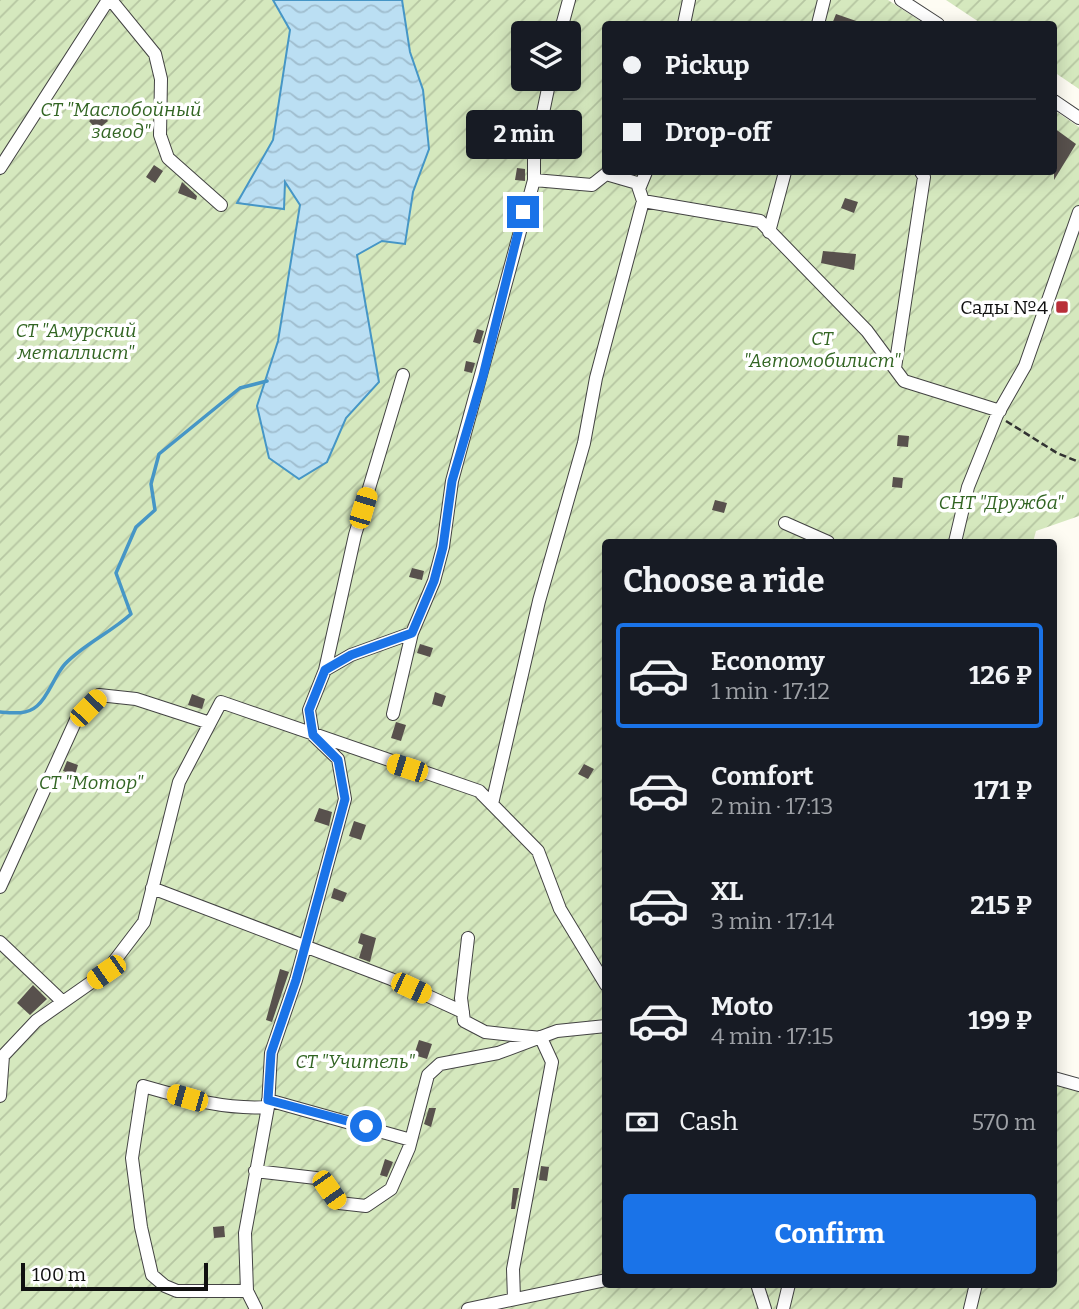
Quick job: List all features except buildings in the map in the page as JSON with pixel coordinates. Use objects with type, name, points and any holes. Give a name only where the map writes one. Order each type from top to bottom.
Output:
[{"type":"street","points":[[0,168],[109,0],[155,54],[161,79],[160,135],[168,158],[221,205]]},
{"type":"street","points":[[563,21],[569,0]]},
{"type":"street","points":[[684,21],[688,0]]},
{"type":"street","points":[[819,21],[824,0]]},
{"type":"street","points":[[901,0],[933,21]]},
{"type":"street","points":[[393,714],[412,633],[434,581],[443,547],[452,481],[534,180],[534,156],[548,91]]},
{"type":"street","points":[[1057,103],[1079,118]]},
{"type":"street","points":[[534,180],[592,185],[605,175]]},
{"type":"street","points":[[609,175],[637,183],[641,195]]},
{"type":"street","points":[[492,804],[539,601],[584,443],[596,378],[645,175]]},
{"type":"street","points":[[769,232],[784,175]]},
{"type":"street","points":[[895,368],[923,175]]},
{"type":"street","points":[[641,195],[760,221],[867,331],[904,382],[998,413]]},
{"type":"street","points":[[956,539],[968,487],[998,413],[1025,366],[1079,212]]},
{"type":"street","points":[[256,1309],[247,1291],[245,1233],[268,1104],[271,1053],[345,799],[338,760],[313,735],[309,710],[325,670],[355,535],[403,375]]},
{"type":"street","points":[[785,523],[821,539]]},
{"type":"street","points":[[325,670],[351,655],[412,633]]},
{"type":"street","points":[[0,887],[76,720],[100,695],[136,699],[210,723]]},
{"type":"street","points":[[0,1096],[3,1056],[36,1021],[106,972],[144,922],[179,782],[221,702],[479,791],[538,851],[560,909],[602,978]]},
{"type":"street","points":[[152,888],[391,979],[463,1012]]},
{"type":"street","points":[[468,938],[461,998],[464,1021],[485,1032],[541,1038]]},
{"type":"street","points":[[0,942],[63,1002]]},
{"type":"street","points":[[255,1171],[316,1178],[339,1203],[366,1206],[391,1189],[411,1140],[428,1076],[440,1064],[498,1052],[557,1031],[602,1026]]},
{"type":"street","points":[[514,1299],[513,1269],[552,1062],[541,1038]]},
{"type":"street","points":[[1057,1078],[1079,1084]]},
{"type":"street","points":[[247,1291],[177,1291],[165,1286],[152,1275],[141,1227],[132,1158],[143,1086],[209,1105],[268,1104],[411,1140]]},
{"type":"street","points":[[468,1309],[602,1281]]},
{"type":"street","points":[[758,1288],[765,1309]]},
{"type":"street","points":[[783,1309],[788,1288]]},
{"type":"street","points":[[970,1309],[975,1288]]},
{"type":"path","points":[[998,413],[1057,453],[1079,462]]},
{"type":"green space","points":[[0,0],[888,0],[920,21],[602,21],[602,175],[1057,175],[1057,112],[1079,127],[1079,516],[1036,531],[1034,539],[602,539],[602,1288],[1057,1288],[1057,1075],[1079,1081],[1079,1309],[0,1309]]},
{"type":"green space","points":[[946,0],[1079,0],[1079,89],[1057,74],[1057,21],[978,21]]},
{"type":"water","points":[[273,0],[402,0],[410,52],[423,90],[429,149],[413,192],[405,244],[382,241],[357,255],[379,382],[346,418],[327,462],[299,479],[269,458],[257,406],[278,341],[300,205],[285,182],[284,209],[237,203],[273,140],[290,30]]},
{"type":"waterway","points":[[0,712],[14,713],[33,709],[45,697],[65,664],[80,650],[131,614],[116,573],[136,527],[155,510],[151,484],[159,454],[240,388],[267,381]]},
{"type":"place","name":"Сады №4","points":[[1062,307]]},
{"type":"route","points":[[366,1126],[268,1100],[271,1053],[296,980],[345,799],[338,760],[313,735],[309,710],[325,670],[351,655],[412,633],[434,581],[443,547],[452,481],[483,376],[523,212]]},
{"type":"park label","name":"СТ \"Маслобойный завод\"","points":[[121,120]]},
{"type":"park label","name":"СТ \"Амурский металлист\"","points":[[76,341]]},
{"type":"park label","name":"СТ \"Автомобилист\"","points":[[822,349]]},
{"type":"park label","name":"СНТ \"Дружба\"","points":[[1001,502]]},
{"type":"park label","name":"СТ \"Мотор\"","points":[[91,782]]},
{"type":"park label","name":"СТ \"Учитель\"","points":[[355,1061]]}]
